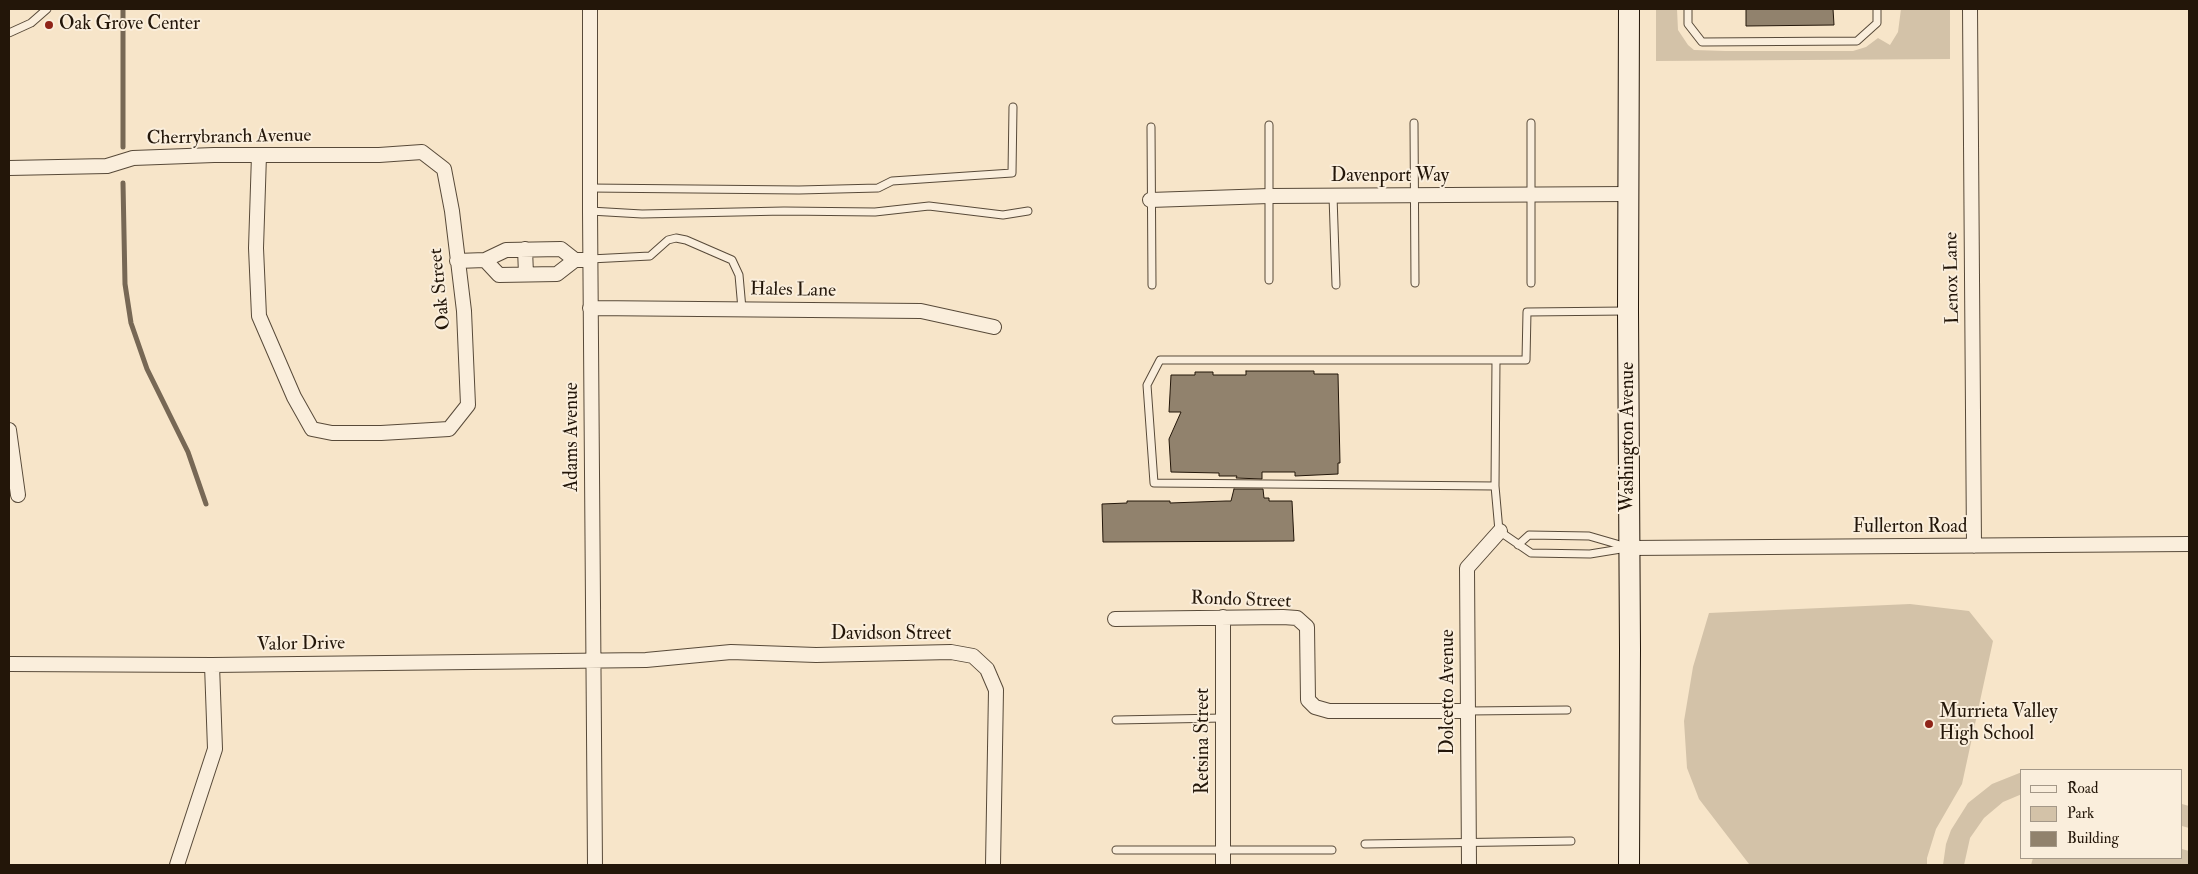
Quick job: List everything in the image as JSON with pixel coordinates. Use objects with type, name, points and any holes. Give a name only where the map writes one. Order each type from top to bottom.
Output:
[{"type":"main road","name":"Washington Avenue","points":[[1628,865],[1630,548],[1628,311],[1629,9]]},
{"type":"street","name":"Adams Avenue","points":[[590,9],[590,308],[595,865]]},
{"type":"street","name":"Lenox Lane","points":[[1970,9],[1974,546]]},
{"type":"street","name":"Cherrybranch Avenue","points":[[9,168],[107,166],[133,158],[379,155],[422,152],[444,169]]},
{"type":"street","name":"Oak Street","points":[[259,155],[256,248],[259,316],[294,397],[312,429],[332,433],[381,433],[449,428],[468,405],[464,311],[452,210],[444,169]]},
{"type":"street","name":"Davenport Way","points":[[1150,200],[1269,196],[1629,194]]},
{"type":"street","points":[[457,261],[485,260],[506,250],[561,248],[575,260]]},
{"type":"street","points":[[525,249],[526,274]]},
{"type":"street","points":[[485,260],[499,275],[557,274],[575,260],[590,260]]},
{"type":"street","name":"Hales Lane","points":[[590,308],[921,311],[994,327]]},
{"type":"street","points":[[9,430],[18,495]]},
{"type":"street","name":"Dolcetto Avenue","points":[[1469,865],[1467,568],[1500,531]]},
{"type":"street","name":"Fullerton Road","points":[[1630,548],[2189,544]]},
{"type":"street","name":"Retsina Street","points":[[1223,617],[1223,865]]},
{"type":"street","name":"Rondo Street","points":[[1114,619],[1297,618],[1307,627],[1308,700],[1315,707],[1329,711],[1468,712]]},
{"type":"street","name":"Davidson Street","points":[[593,660],[646,660],[731,652],[816,655],[943,652],[973,656],[987,669],[996,690],[993,865]]},
{"type":"street","name":"Valor Drive","points":[[9,664],[212,665],[593,660]]},
{"type":"street","points":[[177,865],[215,749],[212,665]]},
{"type":"lane","points":[[9,33],[31,23],[47,9]]},
{"type":"lane","points":[[1688,9],[1688,24],[1702,42],[1857,41],[1877,23],[1877,9]]},
{"type":"lane","points":[[590,188],[799,190],[878,188],[892,181],[1012,173],[1013,107]]},
{"type":"lane","points":[[1414,123],[1415,283]]},
{"type":"lane","points":[[1531,123],[1531,283]]},
{"type":"lane","points":[[1269,125],[1269,280]]},
{"type":"lane","points":[[1151,127],[1152,285]]},
{"type":"lane","points":[[1333,196],[1336,285]]},
{"type":"lane","points":[[590,211],[642,214],[784,210],[875,212],[929,206],[1003,215],[1028,211]]},
{"type":"lane","points":[[590,260],[650,256],[668,240],[676,238],[686,240],[732,260],[739,275],[742,310]]},
{"type":"lane","points":[[1495,486],[1154,483],[1147,385],[1160,360],[1526,360],[1527,312],[1628,311]]},
{"type":"lane","points":[[1496,360],[1495,486],[1500,531],[1531,553],[1590,554],[1630,548]]},
{"type":"lane","points":[[1518,545],[1529,534],[1589,536],[1630,548]]},
{"type":"lane","points":[[1468,712],[1567,710]]},
{"type":"lane","points":[[1116,720],[1223,718]]},
{"type":"lane","points":[[1365,844],[1571,841]]},
{"type":"lane","points":[[1116,850],[1332,850]]},
{"type":"green space","points":[[1656,9],[1677,9],[1678,30],[1688,45],[1694,50],[1853,51],[1866,47],[1878,38],[1890,45],[1898,32],[1901,9],[1950,9],[1950,59],[1656,61]]},
{"type":"green space","points":[[1910,604],[1969,611],[1993,641],[1962,784],[1936,829],[1927,858],[1927,865],[1749,864],[1699,799],[1687,768],[1684,721],[1693,667],[1709,613]]},
{"type":"green space","points":[[2020,773],[2020,795],[2003,802],[1984,818],[1970,838],[1964,865],[1943,865],[1946,844],[1951,830],[1968,803],[1992,784]]},
{"type":"green space","points":[[2183,804],[2189,806],[2189,828],[2183,826]]},
{"type":"green space","points":[[2183,849],[2189,851],[2189,865],[2031,865],[2033,859],[2183,859]]},
{"type":"building","points":[[1746,9],[1833,9],[1834,25],[1746,26]]},
{"type":"building","points":[[1246,371],[1314,371],[1314,374],[1338,374],[1340,463],[1338,463],[1338,474],[1295,476],[1295,472],[1262,472],[1262,479],[1219,476],[1219,473],[1171,472],[1169,439],[1181,412],[1169,412],[1171,375],[1195,375],[1195,372],[1213,372],[1213,375],[1246,375]]},
{"type":"building","points":[[1234,489],[1263,489],[1264,498],[1269,498],[1269,501],[1292,501],[1294,541],[1103,542],[1102,504],[1127,503],[1127,501],[1170,501],[1170,503],[1231,501]]},
{"type":"waterway","points":[[123,9],[123,147]]},
{"type":"waterway","points":[[123,183],[125,284],[131,323],[147,369],[188,452],[206,504]]},
{"type":"place","name":"Oak Grove Center","points":[[49,25]]},
{"type":"place","name":"Murrieta Valley High School","points":[[1929,724]]}]
